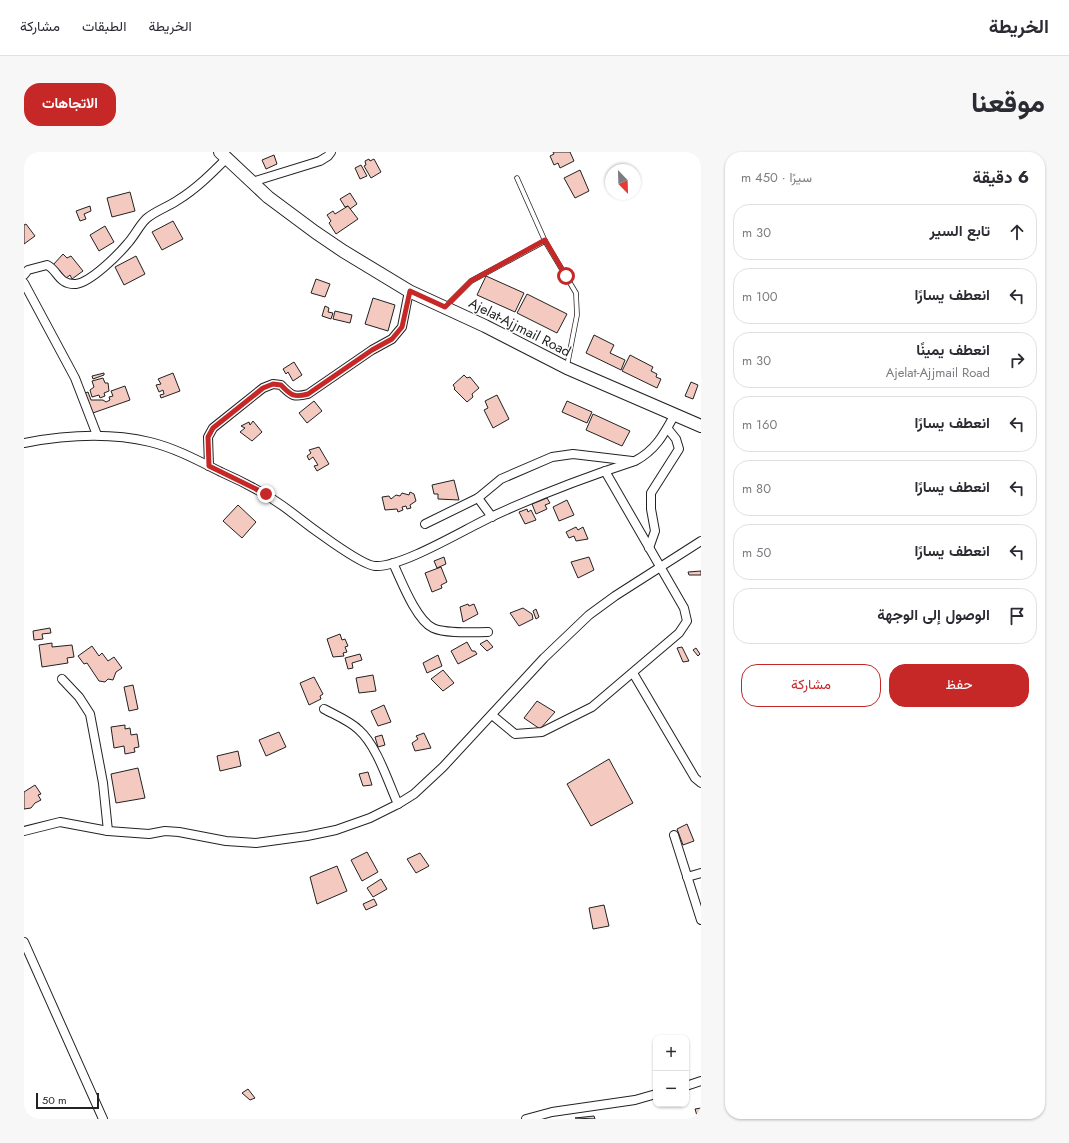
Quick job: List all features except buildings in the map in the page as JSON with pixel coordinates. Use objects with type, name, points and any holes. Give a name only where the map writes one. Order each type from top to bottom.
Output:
[{"type":"main road","name":"Ajelat-Ajjmail Road","points":[[223,155],[268,197],[343,252],[410,291],[567,368],[701,426]]},
{"type":"street","points":[[252,182],[320,161],[331,152]]},
{"type":"street","points":[[24,275],[28,270],[46,265],[67,283],[82,282],[97,272],[118,254],[148,217],[179,200],[204,181],[223,155]]},
{"type":"street","points":[[24,283],[75,378],[97,435]]},
{"type":"street","points":[[209,466],[208,437],[213,428],[263,388],[273,384],[281,385],[290,394],[297,397],[308,394],[372,350],[392,339],[402,327],[410,291]]},
{"type":"street","points":[[24,443],[97,435],[152,442],[209,466],[266,494],[316,531],[369,565],[380,566],[393,563],[492,517],[605,471],[635,461],[652,450],[668,428],[675,414]]},
{"type":"street","points":[[649,548],[655,532],[651,509],[651,493],[679,449],[676,439],[668,428]]},
{"type":"street","points":[[425,524],[478,498],[501,479],[552,457],[573,454],[635,461]]},
{"type":"street","points":[[492,715],[515,734],[542,732],[592,707],[679,633],[687,621],[684,608],[605,471]]},
{"type":"street","points":[[478,498],[492,517]]},
{"type":"street","points":[[24,831],[60,822],[108,832],[149,834],[165,831],[179,832],[226,841],[256,843],[307,836],[336,830],[370,818],[414,794],[443,767],[568,634],[615,596],[701,542]]},
{"type":"street","points":[[393,563],[416,609],[423,619],[433,628],[445,631],[488,632]]},
{"type":"street","points":[[633,673],[695,778],[701,783]]},
{"type":"street","points":[[62,679],[79,697],[90,714],[103,783],[108,832]]},
{"type":"street","points":[[324,709],[358,729],[365,736],[377,757],[398,804]]},
{"type":"street","points":[[674,835],[701,920]]},
{"type":"street","points":[[687,877],[701,873]]},
{"type":"street","points":[[24,942],[102,1119]]},
{"type":"street","points":[[689,1085],[701,1081]]},
{"type":"street","points":[[526,1119],[552,1112],[635,1100],[653,1095]]},
{"type":"lane","points":[[517,178],[545,240],[576,293],[577,315],[567,368]]},
{"type":"lane","points":[[445,307],[471,281],[545,240]]},
{"type":"route","points":[[266,494],[209,466],[208,437],[213,428],[263,388],[273,384],[281,385],[290,394],[297,397],[308,394],[372,350],[392,339],[402,327],[410,291],[445,307],[471,281],[545,240],[566,276]]}]
